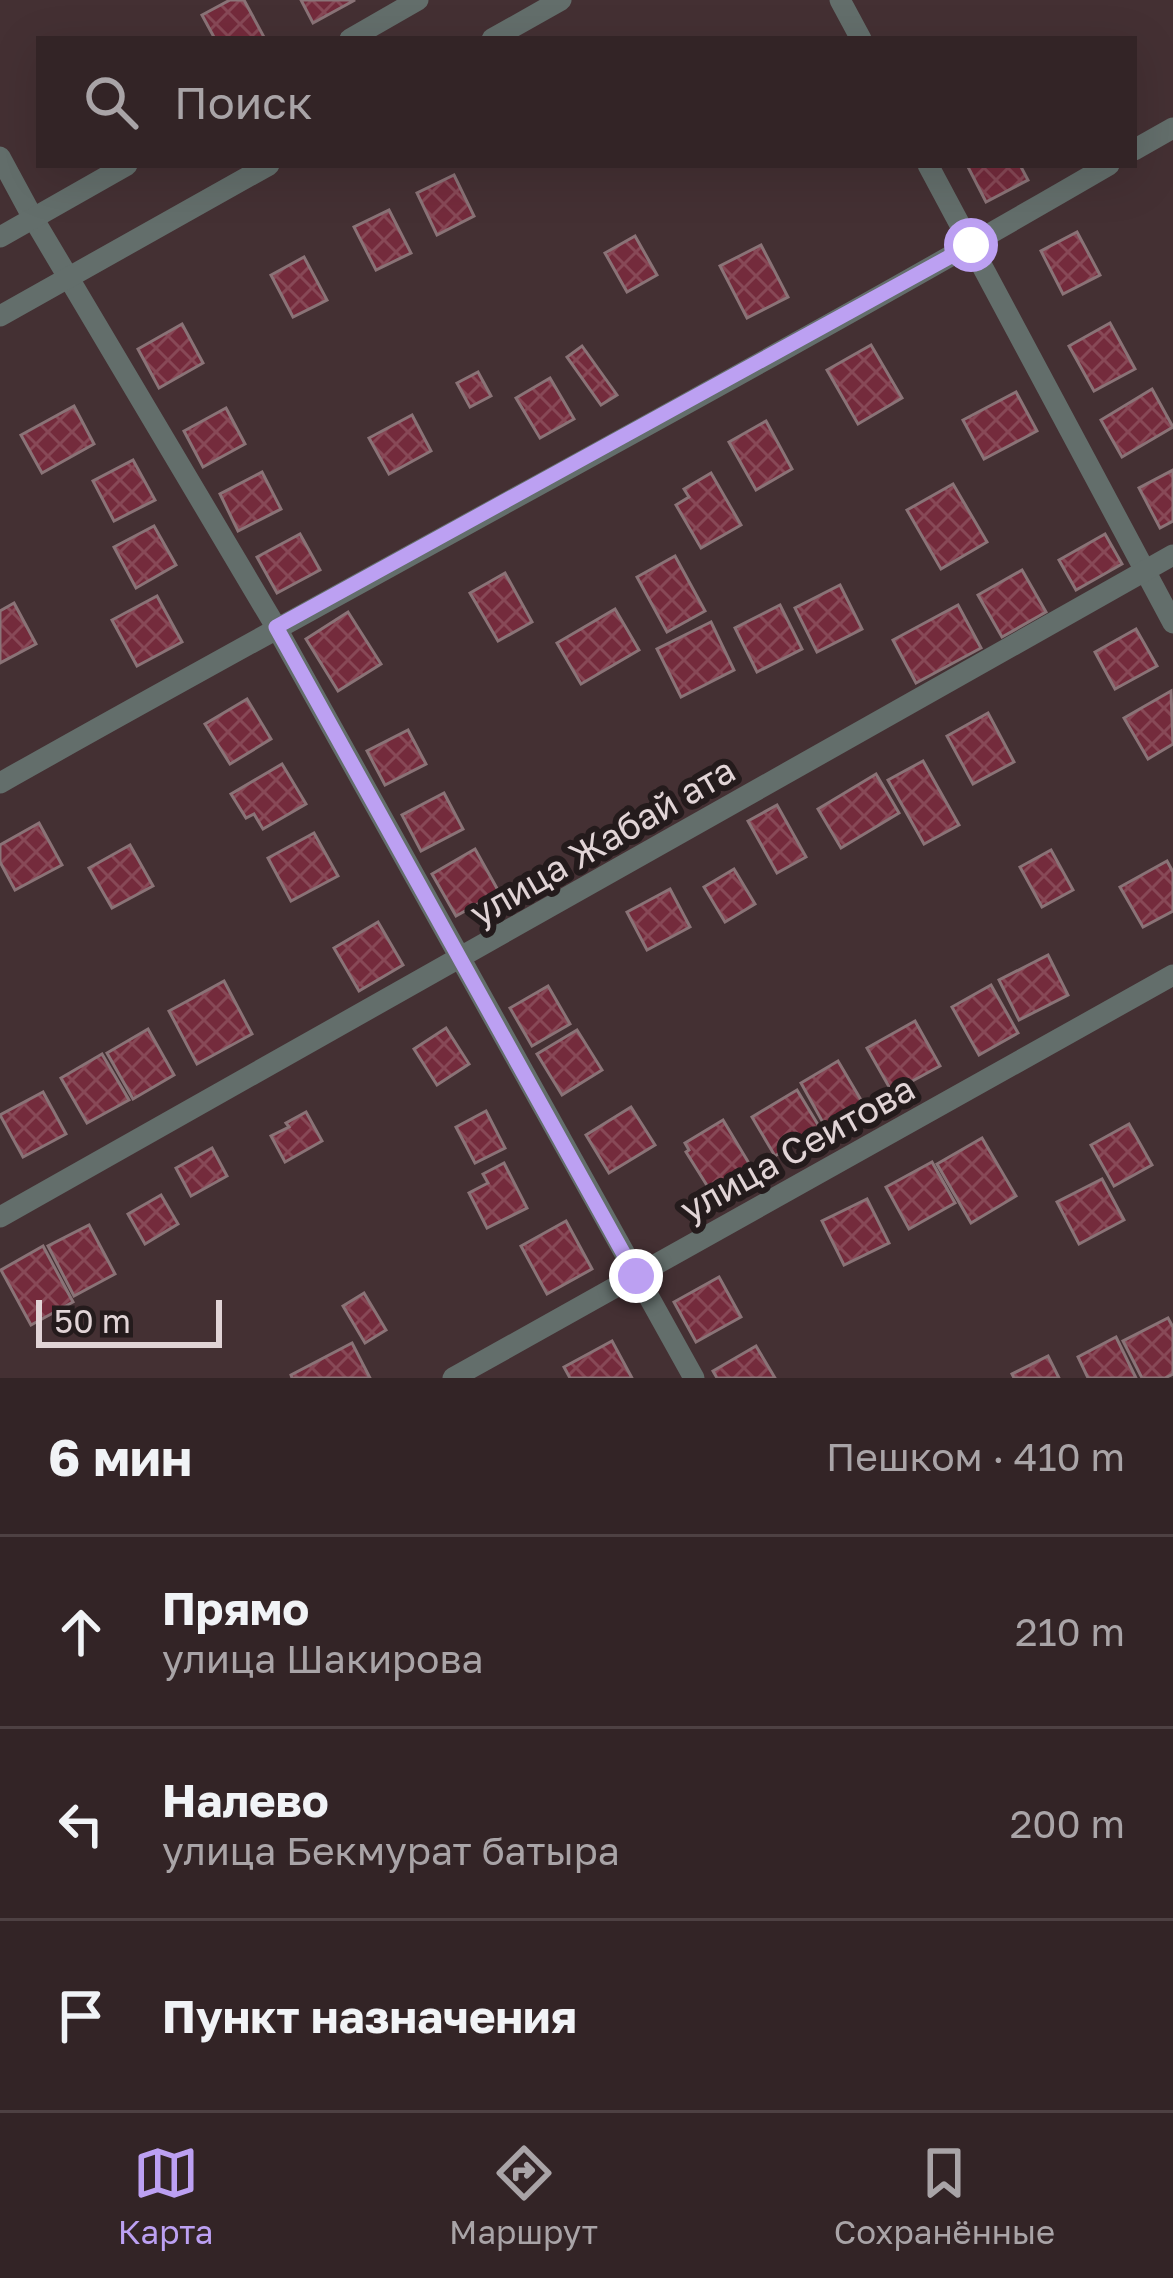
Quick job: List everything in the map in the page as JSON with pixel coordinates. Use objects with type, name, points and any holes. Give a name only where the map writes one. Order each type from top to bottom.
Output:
[{"type":"street","points":[[355,36],[418,0]]},
{"type":"street","points":[[497,36],[561,0]]},
{"type":"street","points":[[840,0],[859,36]]},
{"type":"street","points":[[1137,148],[1173,128]]},
{"type":"street","points":[[0,158],[276,627],[694,1378]]},
{"type":"street","points":[[0,237],[122,168]]},
{"type":"street","points":[[0,316],[264,168]]},
{"type":"street","points":[[930,168],[1173,623]]},
{"type":"street","points":[[0,783],[1104,168]]},
{"type":"street","name":"улица Жабай ата","points":[[0,1217],[1173,554]]},
{"type":"street","name":"улица Сеитова","points":[[453,1378],[1173,975]]},
{"type":"building","points":[[230,0],[244,0],[263,36],[213,36],[202,15]]},
{"type":"building","points":[[301,0],[355,0],[313,23]]},
{"type":"building","points":[[969,168],[1022,168],[1028,180],[986,202]]},
{"type":"building","points":[[454,175],[474,216],[437,235],[417,193]]},
{"type":"building","points":[[389,210],[411,253],[376,270],[354,227]]},
{"type":"building","points":[[1077,232],[1100,275],[1063,294],[1041,251]]},
{"type":"building","points":[[635,236],[657,275],[627,292],[605,253]]},
{"type":"building","points":[[761,245],[788,297],[747,318],[720,266]]},
{"type":"building","points":[[304,257],[327,300],[293,317],[271,275]]},
{"type":"building","points":[[1110,323],[1135,369],[1094,391],[1069,346]]},
{"type":"building","points":[[182,324],[203,363],[159,388],[138,349]]},
{"type":"building","points":[[871,345],[902,398],[858,424],[827,370]]},
{"type":"building","points":[[582,346],[617,395],[601,405],[567,357]]},
{"type":"building","points":[[478,372],[491,396],[470,407],[457,383]]},
{"type":"building","points":[[550,378],[574,419],[540,438],[516,398]]},
{"type":"building","points":[[1152,389],[1173,427],[1122,457],[1101,420]]},
{"type":"building","points":[[1016,392],[1037,431],[984,459],[963,420]]},
{"type":"building","points":[[74,406],[94,444],[42,473],[21,435]]},
{"type":"building","points":[[226,408],[245,444],[203,467],[184,431]]},
{"type":"building","points":[[412,415],[431,451],[389,474],[369,438]]},
{"type":"building","points":[[766,421],[792,469],[756,490],[729,442]]},
{"type":"building","points":[[133,460],[155,500],[114,521],[93,481]]},
{"type":"building","points":[[1173,470],[1173,521],[1160,528],[1139,488]]},
{"type":"building","points":[[262,472],[281,509],[238,531],[220,494]]},
{"type":"building","points":[[711,473],[741,525],[701,548],[676,505],[689,497],[684,489]]},
{"type":"building","points":[[953,484],[987,542],[941,569],[907,510]]},
{"type":"building","points":[[154,526],[176,565],[136,588],[114,547]]},
{"type":"building","points":[[300,534],[320,570],[277,593],[257,557]]},
{"type":"building","points":[[1105,534],[1122,564],[1076,590],[1059,560]]},
{"type":"building","points":[[675,556],[705,611],[667,632],[637,577]]},
{"type":"building","points":[[1022,570],[1046,612],[1002,637],[978,595]]},
{"type":"building","points":[[505,573],[532,622],[498,641],[470,593]]},
{"type":"building","points":[[840,585],[862,629],[817,652],[795,608]]},
{"type":"building","points":[[157,596],[182,642],[137,666],[112,620]]},
{"type":"building","points":[[14,603],[36,644],[0,663],[0,611]]},
{"type":"building","points":[[780,605],[802,649],[757,672],[735,628]]},
{"type":"building","points":[[958,605],[981,648],[916,683],[893,640]]},
{"type":"building","points":[[615,609],[639,650],[581,684],[557,643]]},
{"type":"building","points":[[348,612],[381,664],[338,691],[306,639]]},
{"type":"building","points":[[711,622],[734,670],[681,697],[657,649]]},
{"type":"building","points":[[1136,629],[1157,666],[1115,689],[1095,652]]},
{"type":"building","points":[[1171,691],[1173,744],[1148,759],[1124,718]]},
{"type":"building","points":[[247,699],[271,739],[230,764],[205,724]]},
{"type":"building","points":[[988,713],[1014,762],[973,784],[947,736]]},
{"type":"building","points":[[408,730],[426,764],[385,785],[367,751]]},
{"type":"building","points":[[923,761],[959,825],[924,844],[888,780]]},
{"type":"building","points":[[282,764],[306,804],[263,829],[254,814],[246,818],[231,794]]},
{"type":"building","points":[[876,774],[899,813],[841,848],[818,809]]},
{"type":"building","points":[[444,793],[463,829],[421,851],[402,815]]},
{"type":"building","points":[[777,805],[806,857],[777,873],[748,821]]},
{"type":"building","points":[[39,823],[62,865],[15,890],[0,862],[0,845]]},
{"type":"building","points":[[314,833],[338,876],[291,901],[268,858]]},
{"type":"building","points":[[130,845],[153,886],[112,908],[89,868]]},
{"type":"building","points":[[475,849],[499,892],[456,916],[432,874]]},
{"type":"building","points":[[1051,850],[1073,890],[1042,907],[1020,867]]},
{"type":"building","points":[[1167,861],[1173,872],[1173,911],[1143,927],[1120,887]]},
{"type":"building","points":[[734,869],[755,904],[725,922],[704,887]]},
{"type":"building","points":[[670,889],[690,927],[647,950],[627,912]]},
{"type":"building","points":[[378,922],[403,965],[359,991],[334,948]]},
{"type":"building","points":[[1048,955],[1068,995],[1019,1020],[999,980]]},
{"type":"building","points":[[224,981],[252,1034],[197,1064],[169,1011]]},
{"type":"building","points":[[991,985],[1018,1033],[979,1055],[952,1007]]},
{"type":"building","points":[[548,986],[570,1024],[532,1046],[510,1008]]},
{"type":"building","points":[[915,1021],[940,1066],[892,1092],[867,1048]]},
{"type":"building","points":[[446,1028],[469,1064],[437,1085],[414,1049]]},
{"type":"building","points":[[148,1029],[174,1075],[133,1099],[107,1053]]},
{"type":"building","points":[[577,1030],[602,1070],[562,1095],[537,1054]]},
{"type":"building","points":[[102,1054],[129,1100],[87,1123],[61,1078]]},
{"type":"building","points":[[838,1061],[864,1105],[826,1128],[801,1083]]},
{"type":"building","points":[[797,1090],[820,1128],[775,1156],[752,1117]]},
{"type":"building","points":[[43,1092],[66,1134],[23,1157],[0,1115]]},
{"type":"building","points":[[631,1107],[655,1145],[609,1173],[586,1135]]},
{"type":"building","points":[[486,1111],[505,1148],[475,1163],[456,1127]]},
{"type":"building","points":[[306,1112],[322,1141],[285,1162],[271,1136]]},
{"type":"building","points":[[723,1120],[753,1170],[713,1195],[685,1143]]},
{"type":"building","points":[[1129,1124],[1152,1165],[1114,1186],[1091,1145]]},
{"type":"building","points":[[982,1138],[1016,1196],[971,1223],[937,1164]]},
{"type":"building","points":[[212,1148],[227,1176],[191,1196],[176,1168]]},
{"type":"building","points":[[932,1162],[955,1203],[909,1229],[886,1187]]},
{"type":"building","points":[[504,1163],[527,1208],[487,1228],[469,1193],[488,1183],[483,1174]]},
{"type":"building","points":[[1102,1179],[1124,1220],[1079,1244],[1057,1202]]},
{"type":"building","points":[[161,1195],[178,1224],[145,1244],[128,1214]]},
{"type":"building","points":[[867,1199],[889,1243],[844,1265],[822,1221]]},
{"type":"building","points":[[566,1221],[592,1269],[547,1294],[521,1246]]},
{"type":"building","points":[[89,1225],[115,1274],[74,1296],[48,1246]]},
{"type":"building","points":[[43,1246],[73,1302],[31,1325],[1,1270]]},
{"type":"building","points":[[719,1277],[741,1317],[696,1342],[674,1302]]},
{"type":"building","points":[[364,1293],[386,1330],[365,1343],[343,1306]]},
{"type":"building","points":[[1168,1318],[1173,1327],[1173,1374],[1142,1378],[1123,1341]]},
{"type":"building","points":[[1116,1337],[1136,1378],[1088,1378],[1078,1357]]},
{"type":"building","points":[[612,1341],[632,1378],[570,1378],[564,1367]]},
{"type":"building","points":[[352,1343],[370,1378],[292,1378],[291,1375]]},
{"type":"building","points":[[756,1346],[775,1378],[717,1378],[713,1371]]},
{"type":"building","points":[[1048,1356],[1059,1378],[1014,1378],[1012,1374]]},
{"type":"route","points":[[636,1276],[276,627],[971,245]]}]
